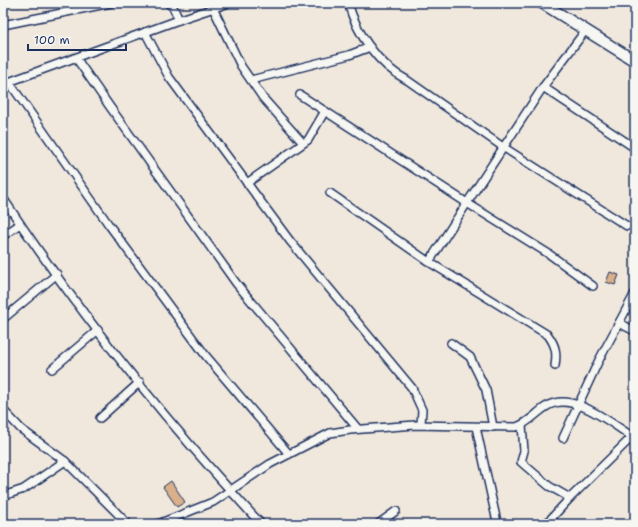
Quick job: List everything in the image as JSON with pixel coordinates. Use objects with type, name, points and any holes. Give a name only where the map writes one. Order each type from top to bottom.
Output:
[{"type":"main road","points":[[542,3],[635,61]]},
{"type":"street","points":[[3,25],[75,7],[111,3]]},
{"type":"street","points":[[168,3],[173,7],[179,20]]},
{"type":"street","points":[[230,3],[145,32],[6,83],[206,356],[289,454]]},
{"type":"street","points":[[348,3],[363,37],[383,64],[394,74],[407,80],[503,147],[627,226]]},
{"type":"street","points":[[213,8],[228,42],[251,80],[263,98],[302,142]]},
{"type":"street","points":[[429,262],[543,87],[585,31]]},
{"type":"street","points":[[145,32],[169,77],[290,241],[412,388],[422,410],[421,424]]},
{"type":"street","points":[[251,80],[349,55],[370,47]]},
{"type":"street","points":[[76,58],[236,283],[358,429]]},
{"type":"street","points":[[543,87],[635,148]]},
{"type":"street","points":[[300,95],[549,254],[593,286]]},
{"type":"street","points":[[247,183],[302,142],[308,140],[325,112]]},
{"type":"street","points":[[330,193],[429,262],[548,335],[554,344],[557,354],[555,366]]},
{"type":"street","points":[[3,198],[20,224],[98,330],[164,413],[261,524]]},
{"type":"street","points":[[3,236],[20,224]]},
{"type":"street","points":[[3,319],[57,274]]},
{"type":"street","points":[[563,438],[578,404],[635,293]]},
{"type":"street","points":[[619,323],[635,331]]},
{"type":"street","points":[[52,369],[98,330]]},
{"type":"street","points":[[451,343],[470,357],[474,364],[486,390],[493,427]]},
{"type":"street","points":[[100,418],[140,382]]},
{"type":"street","points":[[158,524],[213,502],[289,454],[330,433],[358,429],[421,424],[445,424],[476,427],[522,425],[534,417],[543,408],[553,403],[578,404],[634,436],[570,498],[546,524]]},
{"type":"street","points":[[4,412],[21,429],[65,461],[128,524]]},
{"type":"street","points":[[522,425],[524,451],[521,462],[548,486],[570,498]]},
{"type":"street","points":[[476,427],[497,522]]},
{"type":"street","points":[[3,496],[24,489],[65,461]]},
{"type":"street","points":[[378,524],[396,511]]},
{"type":"building","points":[[610,272],[619,275],[615,285],[606,282]]},
{"type":"building","points":[[171,481],[185,502],[177,507],[163,487]]}]
